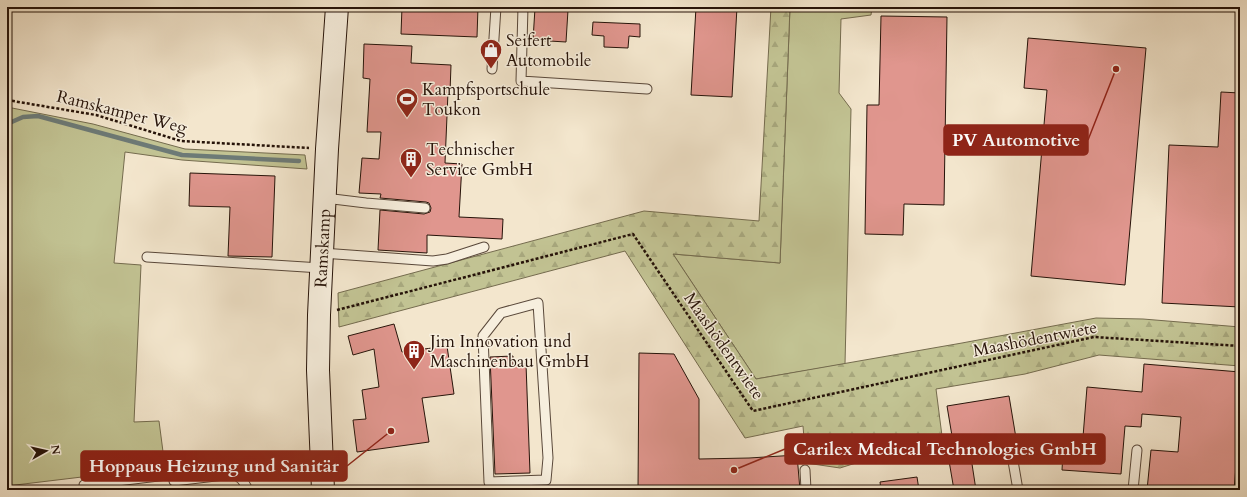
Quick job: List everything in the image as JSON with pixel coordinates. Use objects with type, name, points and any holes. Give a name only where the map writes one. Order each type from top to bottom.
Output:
[{"type":"street","name":"Ramskamp","points":[[323,490],[318,370],[319,314],[327,149],[337,7]]},
{"type":"lane","points":[[492,69],[496,7]]},
{"type":"lane","points":[[523,7],[521,82],[647,89]]},
{"type":"lane","points":[[325,198],[425,208]]},
{"type":"lane","points":[[147,257],[433,260],[447,259],[484,247]]},
{"type":"lane","points":[[538,303],[548,458],[546,480],[491,486],[483,336],[501,313],[538,303]]},
{"type":"lane","points":[[1133,490],[1137,450]]},
{"type":"lane","points":[[1013,461],[1018,490]]},
{"type":"lane","points":[[84,485],[208,470],[225,474]]},
{"type":"lane","points":[[805,470],[806,490]]},
{"type":"lane","points":[[174,482],[232,474],[238,476],[248,490]]},
{"type":"path","name":"Ramskamper Weg","points":[[7,100],[96,115],[181,141],[327,149]]},
{"type":"path","name":"Maashödentwiete","points":[[319,314],[633,234],[753,411],[1094,337],[1240,346]]},
{"type":"green space","points":[[771,7],[790,7],[780,263],[673,254],[756,379],[1096,318],[1143,319],[1240,327],[1240,366],[1099,355],[1025,374],[936,389],[942,436],[840,468],[806,463],[803,426],[745,438],[625,251],[339,327],[338,293],[644,211],[759,221]]},
{"type":"green space","points":[[790,7],[872,7],[871,15],[841,19],[839,93],[851,109],[845,364],[756,379],[673,254],[780,263]]},
{"type":"green space","points":[[7,107],[93,124],[185,149],[305,155],[307,169],[182,160],[125,152],[114,263],[141,265],[134,422],[159,421],[165,467],[7,486]]},
{"type":"building","points":[[402,7],[478,7],[477,37],[401,34]]},
{"type":"building","points":[[696,7],[737,7],[732,97],[691,95]]},
{"type":"building","points":[[535,8],[568,10],[566,42],[533,40]]},
{"type":"building","points":[[881,16],[947,17],[944,205],[904,204],[903,235],[865,234],[867,105],[879,105]]},
{"type":"building","points":[[593,22],[640,24],[640,37],[629,36],[628,48],[604,47],[604,36],[592,35]]},
{"type":"building","points":[[1028,38],[1146,48],[1125,285],[1031,276],[1047,90],[1024,88]]},
{"type":"building","points":[[364,44],[412,46],[411,63],[451,65],[450,92],[448,92],[445,163],[462,164],[459,217],[503,219],[502,239],[427,235],[427,253],[378,250],[380,210],[424,214],[430,212],[431,208],[429,203],[426,202],[380,198],[381,194],[359,193],[362,158],[379,159],[381,132],[367,132],[370,79],[363,78]]},
{"type":"building","points":[[1221,92],[1240,93],[1240,307],[1162,303],[1169,145],[1218,147]]},
{"type":"building","points":[[190,173],[275,176],[272,257],[228,256],[230,207],[189,206]]},
{"type":"building","points":[[394,324],[402,352],[447,346],[454,394],[422,398],[429,442],[357,452],[353,420],[366,419],[362,390],[379,387],[374,349],[353,355],[348,336]]},
{"type":"building","points":[[639,353],[674,354],[699,399],[699,459],[797,455],[800,490],[638,490]]},
{"type":"building","points":[[513,356],[513,365],[526,364],[530,473],[495,474],[490,357]]},
{"type":"building","points":[[1144,364],[1240,372],[1240,444],[1238,443],[1234,490],[1147,490],[1151,450],[1178,452],[1181,417],[1142,414],[1141,427],[1125,426],[1121,474],[1062,470],[1064,436],[1083,437],[1087,387],[1142,392]]},
{"type":"building","points":[[1009,396],[1017,444],[970,451],[976,490],[954,490],[948,455],[955,454],[947,406]]},
{"type":"building","points":[[917,477],[919,490],[881,490],[880,482]]},
{"type":"waterway","points":[[7,124],[23,117],[38,116],[182,155],[299,161]]},
{"type":"place","name":"PV Automotive","points":[[1116,69]]},
{"type":"place","name":"Seifert Automobile","points":[[491,70]]},
{"type":"place","name":"Kampfsportschule Toukon","points":[[407,118]]},
{"type":"place","name":"Technischer Service GmbH","points":[[411,178]]},
{"type":"place","name":"Jim Innovation und Maschinenbau GmbH","points":[[414,370]]},
{"type":"place","name":"Hoppaus Heizung und Sanitär","points":[[391,431]]},
{"type":"place","name":"Carilex Medical Technologies GmbH","points":[[734,470]]}]
